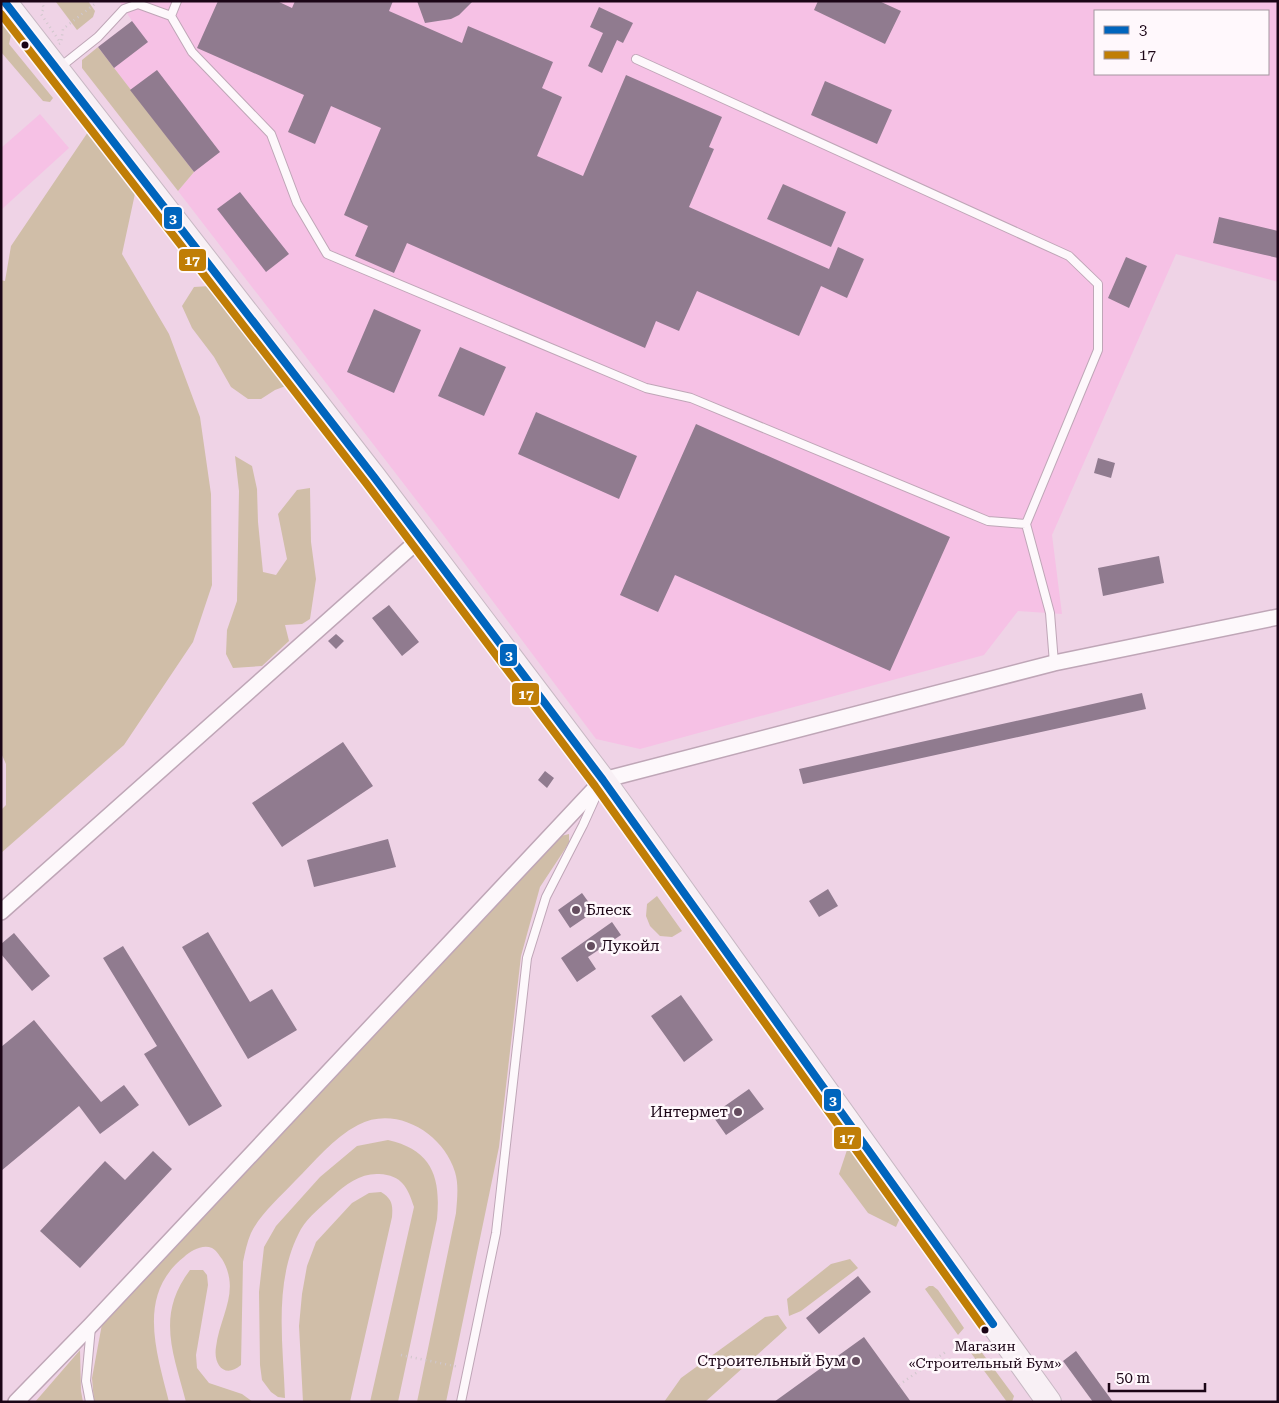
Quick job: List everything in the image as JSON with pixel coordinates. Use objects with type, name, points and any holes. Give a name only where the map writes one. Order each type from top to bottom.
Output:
[{"type":"main road","points":[[4,1],[56,59],[603,780],[1049,1402]]},
{"type":"street","points":[[1,912],[421,538]]},
{"type":"street","points":[[16,1402],[91,1325],[603,780],[1054,663],[1278,618]]},
{"type":"lane","points":[[171,16],[178,1]]},
{"type":"lane","points":[[56,59],[98,37],[124,9],[138,4],[171,16],[192,52],[271,134],[297,203],[326,254],[646,388],[691,398],[988,521],[1026,524]]},
{"type":"lane","points":[[636,59],[1069,256],[1098,284],[1098,350],[1026,524],[1050,613],[1054,663]]},
{"type":"lane","points":[[461,1402],[496,1233],[527,958],[546,897],[583,825],[603,780]]},
{"type":"lane","points":[[90,1402],[86,1381],[91,1325]]},
{"type":"path","points":[[41,1],[44,8],[40,14],[61,43]]},
{"type":"path","points":[[56,59],[63,29],[96,3]]},
{"type":"path","points":[[899,1385],[947,1351]]},
{"type":"path","points":[[401,1355],[468,1368]]},
{"type":"shaded area","points":[[88,1],[95,11],[93,17],[77,30],[56,2]]},
{"type":"shaded area","points":[[119,1],[1278,1],[1278,282],[1176,254],[1052,535],[1062,614],[1018,611],[984,655],[640,749],[596,739],[444,536],[178,191],[194,172],[98,47],[132,21]]},
{"type":"shaded area","points":[[1,22],[11,35],[9,44],[53,98],[50,102],[43,101],[1,52]]},
{"type":"shaded area","points":[[98,47],[194,172],[178,191],[82,68],[82,60]]},
{"type":"shaded area","points":[[40,114],[69,148],[1,210],[1,148]]},
{"type":"shaded area","points":[[90,129],[136,189],[122,254],[169,334],[200,417],[211,494],[212,585],[193,642],[124,745],[1,853],[1,810],[6,805],[6,764],[1,753],[1,280],[5,281],[11,246]]},
{"type":"shaded area","points":[[210,286],[222,297],[291,384],[275,390],[261,399],[248,399],[231,387],[214,357],[192,328],[182,306],[194,287]]},
{"type":"shaded area","points":[[235,456],[252,466],[257,489],[263,572],[276,575],[287,559],[278,514],[297,490],[310,488],[311,542],[316,579],[310,619],[302,624],[285,625],[289,641],[262,666],[233,668],[226,654],[227,630],[237,601],[239,491]]},
{"type":"shaded area","points":[[569,834],[569,843],[540,887],[521,956],[499,1147],[446,1402],[417,1402],[456,1213],[457,1182],[455,1172],[449,1158],[440,1145],[429,1135],[416,1126],[388,1118],[358,1125],[340,1136],[277,1199],[255,1226],[248,1240],[243,1262],[241,1365],[230,1371],[225,1370],[221,1368],[216,1359],[218,1335],[230,1292],[230,1282],[222,1259],[212,1248],[193,1250],[169,1272],[160,1289],[155,1307],[156,1345],[169,1402],[94,1402],[92,1378],[102,1324],[561,836]]},
{"type":"shaded area","points":[[657,896],[682,931],[672,937],[660,936],[650,926],[646,916],[647,904]]},
{"type":"shaded area","points":[[388,1140],[415,1151],[424,1158],[435,1178],[438,1204],[437,1219],[398,1402],[370,1402],[414,1207],[406,1188],[399,1180],[379,1174],[360,1177],[349,1184],[316,1211],[301,1229],[286,1269],[283,1290],[282,1333],[285,1398],[278,1397],[271,1392],[262,1380],[260,1365],[259,1292],[264,1247],[276,1226],[320,1177],[357,1146]]},
{"type":"shaded area","points":[[848,1147],[900,1218],[896,1227],[868,1213],[839,1174]]},
{"type":"shaded area","points":[[381,1192],[391,1202],[392,1217],[350,1402],[303,1402],[299,1326],[307,1266],[316,1242],[352,1203],[369,1193]]},
{"type":"shaded area","points":[[850,1259],[858,1268],[801,1311],[789,1316],[787,1299],[831,1264]]},
{"type":"shaded area","points":[[190,1270],[203,1270],[207,1275],[208,1285],[196,1355],[197,1368],[209,1383],[242,1394],[253,1402],[186,1402],[176,1367],[170,1334],[170,1318],[173,1303]]},
{"type":"shaded area","points":[[933,1286],[938,1290],[964,1328],[958,1335],[925,1289]]},
{"type":"shaded area","points":[[778,1315],[787,1328],[705,1402],[664,1402],[681,1378],[765,1317]]},
{"type":"shaded area","points":[[975,1349],[980,1350],[1014,1396],[1012,1402],[1007,1402],[971,1353]]},
{"type":"shaded area","points":[[80,1350],[83,1402],[35,1402]]},
{"type":"building","points":[[218,1],[277,1],[292,8],[295,1],[393,1],[389,11],[462,43],[468,26],[553,62],[542,88],[562,97],[537,156],[583,176],[626,75],[722,117],[709,147],[714,149],[689,207],[829,269],[838,247],[864,259],[847,298],[821,286],[799,336],[697,291],[679,331],[656,321],[645,348],[407,243],[394,273],[355,256],[368,226],[344,215],[381,128],[331,106],[315,144],[288,132],[304,95],[197,48]]},
{"type":"building","points":[[417,1],[473,1],[459,15],[451,19],[425,23]]},
{"type":"building","points":[[818,1],[879,1],[901,11],[885,44],[814,10]]},
{"type":"building","points":[[599,7],[633,23],[623,43],[617,40],[602,73],[588,66],[603,33],[590,27]]},
{"type":"building","points":[[132,21],[148,42],[114,68],[98,47]]},
{"type":"building","points":[[157,70],[220,152],[194,172],[130,90]]},
{"type":"building","points":[[825,81],[892,110],[877,144],[811,115]]},
{"type":"building","points":[[783,184],[846,212],[831,247],[767,219]]},
{"type":"building","points":[[240,192],[289,254],[266,272],[217,209]]},
{"type":"building","points":[[1219,217],[1278,231],[1278,258],[1213,243]]},
{"type":"building","points":[[1126,257],[1147,266],[1129,308],[1108,298]]},
{"type":"building","points":[[374,309],[421,330],[394,393],[347,372]]},
{"type":"building","points":[[460,347],[506,367],[484,416],[438,396]]},
{"type":"building","points":[[536,412],[637,456],[619,499],[518,454]]},
{"type":"building","points":[[696,424],[950,537],[890,671],[675,575],[658,612],[620,595]]},
{"type":"building","points":[[1098,458],[1115,463],[1111,478],[1094,473]]},
{"type":"building","points":[[1159,556],[1164,583],[1103,596],[1098,568]]},
{"type":"building","points":[[389,605],[419,642],[402,656],[372,618]]},
{"type":"building","points":[[336,634],[344,641],[336,649],[328,641]]},
{"type":"building","points":[[1142,693],[1146,709],[803,784],[799,769]]},
{"type":"building","points":[[343,742],[373,786],[282,847],[252,803]]},
{"type":"building","points":[[545,771],[554,778],[547,788],[538,780]]},
{"type":"building","points":[[388,839],[396,867],[314,887],[307,860]]},
{"type":"building","points":[[828,889],[838,906],[819,917],[809,901]]},
{"type":"building","name":"Блеск","points":[[582,893],[595,911],[570,928],[558,910]]},
{"type":"building","name":"Лукойл","points":[[612,922],[621,935],[588,957],[596,969],[577,982],[561,958]]},
{"type":"building","points":[[208,932],[250,1002],[272,989],[297,1030],[248,1059],[182,947]]},
{"type":"building","points":[[14,933],[50,976],[32,991],[1,954],[1,944]]},
{"type":"building","points":[[123,946],[222,1106],[189,1126],[144,1054],[157,1046],[103,958]]},
{"type":"building","points":[[681,995],[713,1040],[684,1062],[651,1016]]},
{"type":"building","points":[[34,1020],[101,1102],[124,1085],[139,1105],[100,1134],[79,1106],[1,1171],[1,1047]]},
{"type":"building","name":"Интермет","points":[[749,1089],[764,1109],[726,1135],[712,1115]]},
{"type":"building","points":[[153,1151],[172,1169],[80,1268],[40,1231],[105,1161],[125,1180]]},
{"type":"building","points":[[858,1276],[871,1292],[819,1334],[806,1318]]},
{"type":"building","name":"Строительный Бум","points":[[864,1337],[911,1402],[774,1402]]},
{"type":"building","points":[[1076,1351],[1113,1402],[1093,1402],[1063,1361]]},
{"type":"transit line","name":"3","points":[[4,1],[374,477],[603,780],[993,1324]]},
{"type":"transit line","name":"17","points":[[1,14],[366,483],[595,786],[985,1330]]},
{"type":"place","name":"Блеск","points":[[576,910]]},
{"type":"place","name":"Лукойл","points":[[591,946]]},
{"type":"place","name":"Интермет","points":[[738,1112]]},
{"type":"place","name":"Магазин «Строительный Бум»","points":[[985,1330]]},
{"type":"place","name":"Строительный Бум","points":[[856,1361]]}]
